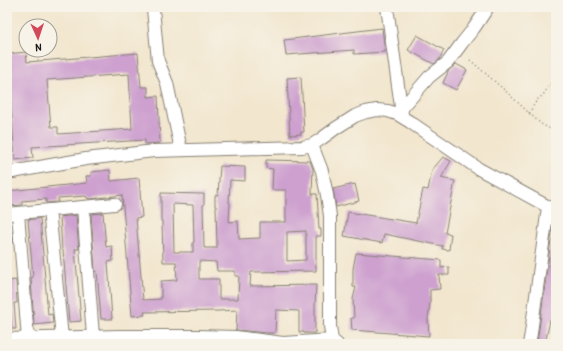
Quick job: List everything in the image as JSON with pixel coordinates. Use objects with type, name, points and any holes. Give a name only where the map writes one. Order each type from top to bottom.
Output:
[{"type":"street","points":[[151,7],[153,9],[158,61],[167,83],[181,150]]},
{"type":"street","points":[[387,7],[400,114]]},
{"type":"street","points":[[400,114],[429,77],[448,62],[488,7]]},
{"type":"street","points":[[7,173],[86,159],[154,151],[302,147],[312,145],[355,116],[366,112],[377,110],[400,114],[479,169],[552,209],[529,344]]},
{"type":"street","points":[[7,339],[93,336],[119,340],[197,336],[236,341],[283,343],[334,342],[330,326],[330,216],[322,171],[312,145]]},
{"type":"street","points":[[28,338],[13,214],[116,204]]},
{"type":"street","points":[[83,207],[93,336]]},
{"type":"street","points":[[49,210],[62,337]]},
{"type":"path","points":[[470,60],[541,124],[556,132]]},
{"type":"path","points":[[528,113],[556,76]]},
{"type":"building","points":[[382,28],[385,52],[354,54],[354,50],[286,55],[284,40]]},
{"type":"building","points":[[417,35],[444,50],[439,60],[434,64],[408,50]]},
{"type":"building","points":[[18,53],[18,58],[27,58],[27,62],[138,53],[141,87],[148,87],[148,97],[158,96],[160,143],[145,144],[145,140],[32,147],[33,158],[15,160],[9,76],[7,76],[7,54]],"holes":[[[129,74],[132,129],[58,134],[58,127],[51,127],[47,80]]]},
{"type":"building","points":[[456,64],[467,70],[456,90],[443,83],[449,70]]},
{"type":"building","points":[[301,77],[304,132],[301,132],[301,134],[290,135],[287,78]]},
{"type":"building","points":[[443,157],[451,161],[441,178],[455,181],[445,233],[451,234],[449,250],[442,249],[443,246],[384,234],[382,243],[344,236],[348,212],[416,223],[423,189],[428,190],[432,170]]},
{"type":"building","points":[[266,160],[310,161],[313,169],[312,194],[317,194],[319,229],[321,229],[321,236],[316,236],[316,271],[251,272],[250,286],[316,285],[315,333],[299,332],[299,311],[276,310],[275,333],[236,330],[237,310],[144,312],[145,315],[132,316],[122,195],[90,199],[86,196],[58,198],[58,202],[46,203],[46,199],[22,201],[22,205],[7,206],[7,191],[87,183],[86,176],[91,176],[91,172],[110,170],[111,181],[139,178],[142,217],[136,218],[143,300],[161,299],[161,281],[177,280],[176,262],[163,262],[161,193],[204,194],[204,248],[217,248],[215,195],[218,195],[220,166],[245,167],[245,181],[230,180],[229,222],[238,221],[239,239],[260,238],[260,222],[286,222],[286,190],[272,190],[273,169],[266,168]],"holes":[[[173,204],[193,205],[193,252],[174,252]],[[306,231],[306,260],[287,261],[287,232]],[[199,261],[216,262],[217,271],[235,271],[235,276],[239,276],[238,299],[219,299],[219,279],[199,279]]]},
{"type":"building","points":[[355,184],[359,201],[336,207],[333,189]]},
{"type":"building","points":[[103,213],[106,247],[112,246],[113,261],[108,262],[112,319],[101,319],[97,271],[95,271],[91,214]]},
{"type":"building","points":[[76,215],[79,249],[75,249],[81,321],[69,322],[60,217]]},
{"type":"building","points":[[40,218],[48,315],[52,314],[53,323],[34,325],[31,278],[33,277],[28,220]]},
{"type":"building","points":[[553,225],[556,226],[554,279],[556,280],[556,322],[550,320],[545,344],[537,344]]},
{"type":"building","points":[[7,232],[12,232],[13,243],[7,243]]},
{"type":"building","points":[[356,253],[441,260],[441,268],[449,267],[449,275],[439,275],[440,289],[430,290],[428,319],[429,336],[352,330],[351,318],[354,318],[353,299],[356,287],[353,287],[353,269]]},
{"type":"building","points":[[16,280],[17,303],[14,303],[16,329],[7,329],[7,281]]}]
